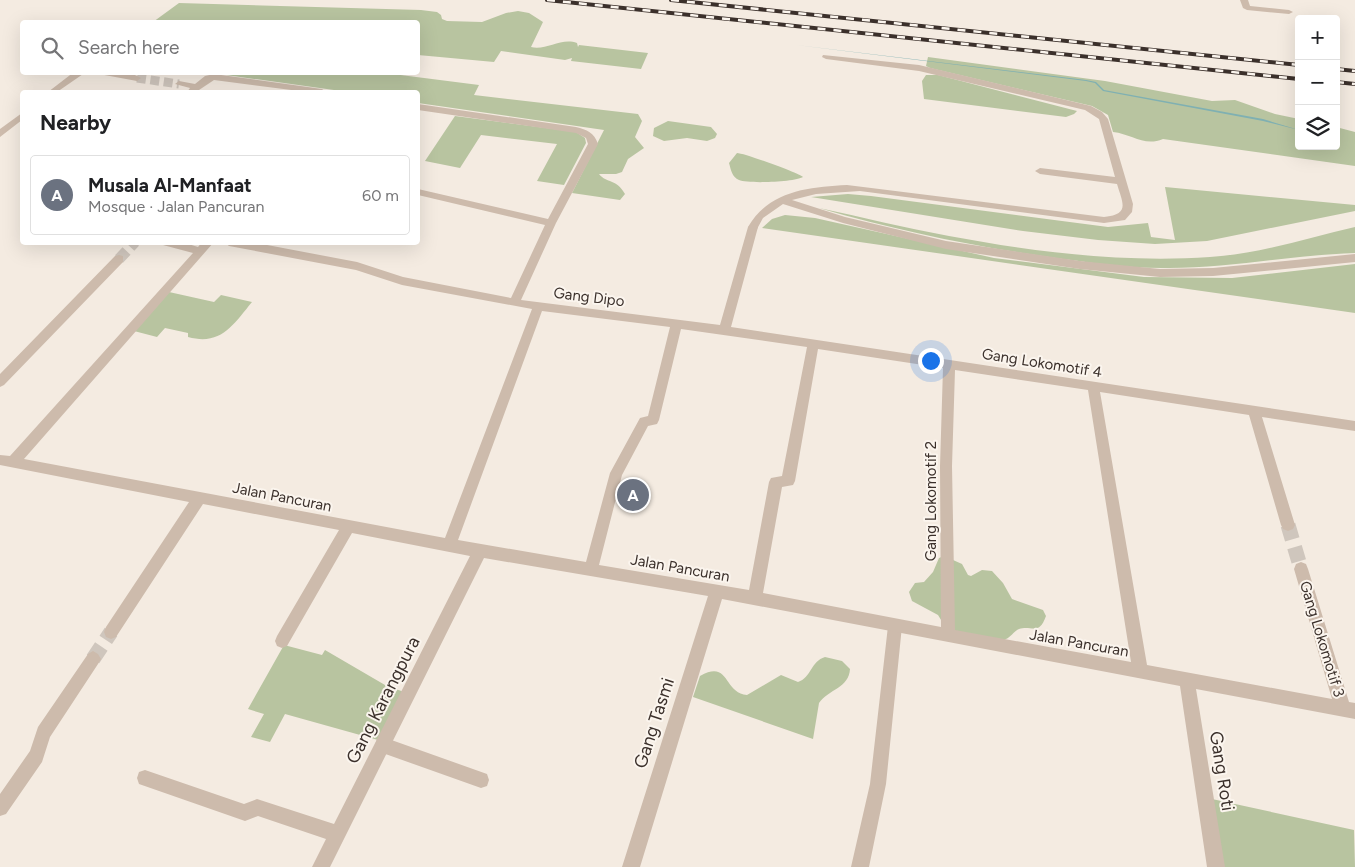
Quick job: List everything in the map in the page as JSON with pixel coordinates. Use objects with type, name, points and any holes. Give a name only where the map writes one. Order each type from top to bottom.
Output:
[{"type":"street","points":[[1244,0],[1252,18]]},
{"type":"street","points":[[1247,8],[1289,12]]},
{"type":"street","points":[[724,330],[753,227],[760,216],[783,201],[805,191],[860,188],[1114,220],[1121,218],[1128,212],[1128,204],[1103,120],[1099,114],[1088,108],[919,68],[826,57]]},
{"type":"street","points":[[55,90],[76,75]]},
{"type":"street","points":[[114,75],[137,78]]},
{"type":"street","points":[[179,84],[194,90],[208,78],[214,77],[308,90]]},
{"type":"street","points":[[420,107],[586,132],[591,137],[592,144],[551,223],[514,303]]},
{"type":"street","points":[[0,134],[20,118]]},
{"type":"street","points":[[1040,171],[1121,181]]},
{"type":"street","points":[[420,192],[551,223]]},
{"type":"street","points":[[783,201],[853,222],[946,244],[1080,265],[1160,273],[1213,272],[1355,258]]},
{"type":"street","points":[[245,245],[357,266],[402,281],[538,307]]},
{"type":"street","points":[[6,461],[204,246]]},
{"type":"street","points":[[0,382],[119,259]]},
{"type":"street","name":"Gang Dipo","points":[[448,545],[538,307],[724,330]]},
{"type":"street","points":[[591,569],[616,473],[630,451],[644,422],[654,420],[676,324]]},
{"type":"street","name":"Gang Lokomotif 4","points":[[724,330],[1355,426]]},
{"type":"street","points":[[755,598],[776,482],[788,481],[812,344]]},
{"type":"street","name":"Gang Lokomotif 2","points":[[948,636],[946,466],[949,365]]},
{"type":"street","points":[[1093,387],[1140,671]]},
{"type":"street","points":[[1254,410],[1288,524]]},
{"type":"street","name":"Jalan Pancuran","points":[[6,461],[480,551],[717,591],[1349,710]]},
{"type":"street","points":[[111,632],[200,497]]},
{"type":"street","points":[[282,641],[349,526]]},
{"type":"street","name":"Gang Karangpura","points":[[322,867],[480,551]]},
{"type":"street","name":"Gang Lokomotif 3","points":[[1301,569],[1349,710]]},
{"type":"street","name":"Gang Tasmi","points":[[631,867],[717,591]]},
{"type":"street","points":[[860,867],[878,784],[896,626]]},
{"type":"street","points":[[0,808],[36,756],[44,733],[93,659]]},
{"type":"street","name":"Gang Roti","points":[[1187,680],[1216,867]]},
{"type":"street","points":[[383,745],[480,780]]},
{"type":"street","points":[[145,778],[245,814],[257,807],[338,834]]},
{"type":"green space","points":[[179,3],[421,10],[437,12],[441,15],[442,19],[447,21],[482,22],[506,13],[518,11],[529,13],[543,22],[531,47],[537,48],[571,42],[577,43],[578,47],[579,45],[648,53],[641,69],[571,61],[572,58],[565,60],[501,51],[494,62],[420,55],[420,20],[156,20]]},
{"type":"green space","points":[[928,57],[1105,81],[1212,101],[1235,100],[1275,114],[1295,118],[1295,150],[1340,150],[1340,128],[1355,132],[1355,166],[1163,139],[1150,142],[1144,141],[1113,132],[1108,115],[1092,106],[926,66]]},
{"type":"green space","points":[[226,75],[401,75],[479,85],[474,95],[638,114],[642,121],[635,137],[644,148],[628,159],[622,172],[599,174],[622,189],[625,194],[620,200],[572,193],[604,130],[420,103],[420,90],[334,90]]},
{"type":"green space","points":[[926,75],[938,75],[1077,111],[1066,117],[924,99],[922,81]]},
{"type":"green space","points":[[455,116],[576,132],[585,138],[586,143],[564,185],[537,181],[557,144],[481,135],[460,168],[425,161]]},
{"type":"green space","points":[[668,121],[711,127],[717,134],[715,138],[707,141],[687,138],[664,141],[653,136],[654,128]]},
{"type":"green space","points":[[737,153],[772,164],[803,177],[771,182],[739,180],[733,175],[729,163]]},
{"type":"green space","points":[[1165,187],[1355,205],[1355,211],[1207,241],[1155,244],[1098,240],[1023,231],[811,197],[848,194],[871,196],[1108,227],[1148,223],[1151,237],[1175,240]]},
{"type":"green space","points":[[819,208],[981,242],[1079,255],[1112,257],[1177,258],[1246,253],[1355,227],[1355,253],[1186,268],[1119,266],[991,248],[905,230]]},
{"type":"green space","points":[[785,215],[815,218],[994,258],[1144,277],[1232,278],[1355,264],[1355,313],[762,228],[772,219]]},
{"type":"green space","points":[[169,292],[214,302],[221,295],[252,302],[232,326],[218,336],[209,339],[188,337],[188,333],[165,328],[157,337],[134,331]]},
{"type":"green space","points":[[944,556],[962,564],[968,575],[971,576],[982,570],[992,571],[1003,583],[1012,599],[1043,610],[1046,616],[1041,626],[1038,628],[1019,629],[1008,638],[999,641],[984,640],[946,628],[938,615],[912,601],[909,592],[915,583],[924,582],[933,572],[939,558]]},
{"type":"green space","points":[[284,645],[322,655],[325,650],[385,685],[404,692],[378,740],[285,714],[270,742],[251,737],[264,714],[248,709]]},
{"type":"green space","points":[[825,657],[842,661],[850,669],[846,680],[819,703],[813,739],[693,697],[700,676],[710,672],[722,674],[734,689],[739,693],[747,695],[781,675],[798,682],[806,677],[820,659]]},
{"type":"green space","points":[[1212,799],[1354,830],[1355,867],[1223,867]]},
{"type":"water","points":[[796,45],[1086,80],[1096,82],[1104,90],[1263,119],[1295,129],[1263,121],[1103,91],[1095,83]]},
{"type":"tunnel","points":[[137,78],[179,84]]},
{"type":"tunnel","points":[[119,259],[132,245]]},
{"type":"tunnel","points":[[1288,525],[1301,569]]},
{"type":"tunnel","points":[[93,659],[111,632]]},
{"type":"railway","points":[[547,0],[1295,79]]},
{"type":"railway","points":[[671,0],[1295,65]]},
{"type":"railway","points":[[1340,69],[1355,71]]},
{"type":"railway","points":[[1340,82],[1355,84]]},
{"type":"place","name":"Musala Al-Manfaat","points":[[633,495]]}]
